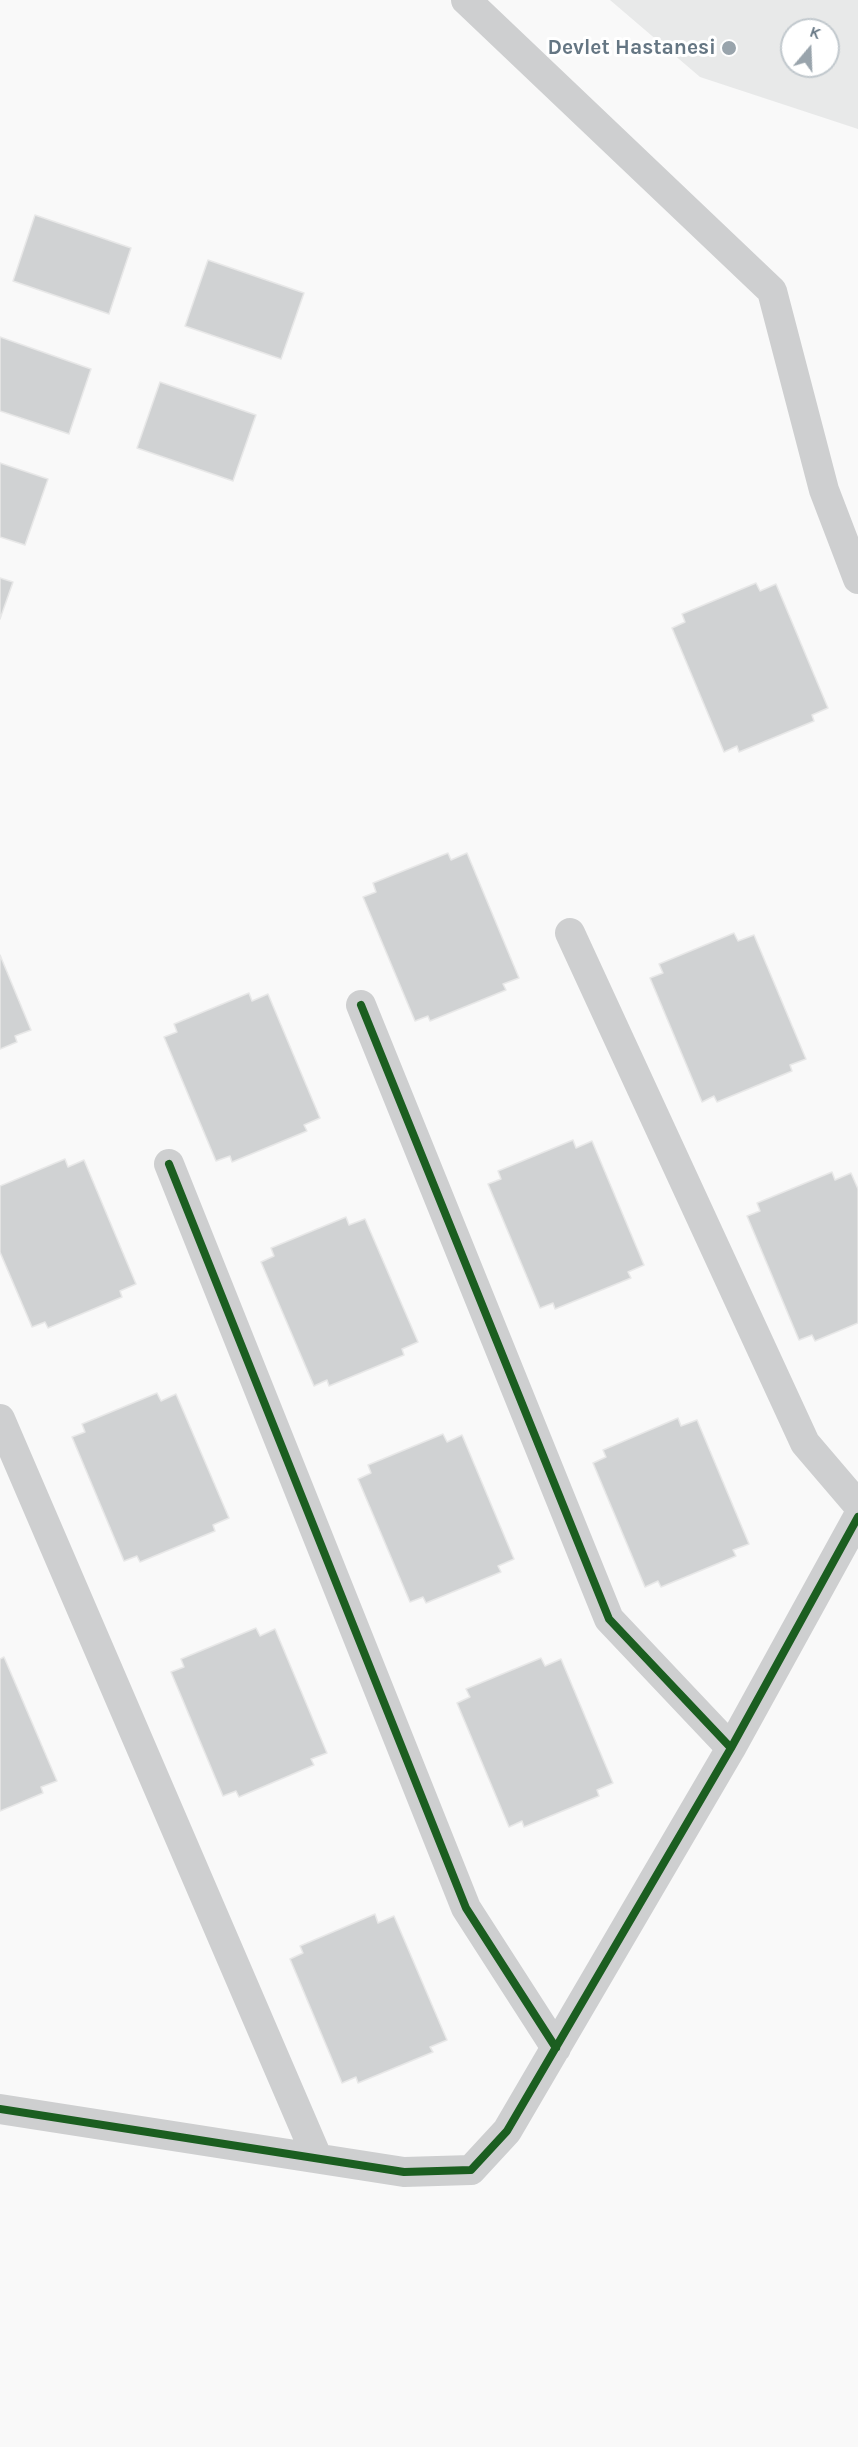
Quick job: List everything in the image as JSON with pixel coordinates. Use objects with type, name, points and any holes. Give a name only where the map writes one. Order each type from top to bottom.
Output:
[{"type":"street","points":[[466,0],[772,291],[824,490],[858,579]]},
{"type":"street","points":[[570,933],[805,1443],[858,1505]]},
{"type":"street","points":[[361,1005],[609,1619],[730,1748]]},
{"type":"street","points":[[169,1164],[466,1908],[556,2048]]},
{"type":"street","points":[[0,1419],[317,2157]]},
{"type":"street","points":[[0,2109],[404,2172],[471,2170],[507,2131],[730,1748],[858,1517]]},
{"type":"shaded area","name":"Devlet Hastanesi","points":[[610,0],[858,0],[858,129],[700,77]]},
{"type":"building","points":[[35,215],[131,248],[109,314],[13,281]]},
{"type":"building","points":[[208,260],[304,293],[281,359],[185,326]]},
{"type":"building","points":[[0,337],[91,369],[69,434],[0,411]]},
{"type":"building","points":[[160,382],[256,415],[233,481],[137,448]]},
{"type":"building","points":[[0,463],[48,479],[25,545],[0,537]]},
{"type":"building","points":[[0,578],[13,582],[0,619]]},
{"type":"building","points":[[756,583],[760,591],[776,584],[828,708],[812,715],[814,721],[739,752],[737,746],[724,752],[672,628],[685,622],[682,614]]},
{"type":"building","points":[[448,853],[451,860],[467,853],[519,978],[503,984],[506,990],[430,1021],[428,1016],[415,1021],[363,897],[376,892],[373,883]]},
{"type":"building","points":[[734,933],[738,941],[754,935],[806,1059],[790,1065],[792,1071],[717,1102],[714,1096],[702,1102],[650,978],[663,973],[659,964]]},
{"type":"building","points":[[0,955],[31,1030],[15,1036],[17,1042],[0,1049]]},
{"type":"building","points":[[249,993],[252,1001],[268,994],[320,1118],[304,1125],[307,1131],[232,1162],[230,1156],[216,1161],[164,1037],[177,1032],[174,1024]]},
{"type":"building","points":[[573,1140],[576,1148],[592,1141],[644,1265],[628,1272],[631,1278],[555,1309],[553,1303],[540,1308],[488,1184],[501,1179],[498,1171]]},
{"type":"building","points":[[65,1159],[68,1167],[84,1160],[136,1284],[120,1291],[122,1297],[48,1328],[45,1322],[32,1327],[0,1252],[0,1186]]},
{"type":"building","points":[[832,1172],[835,1180],[851,1173],[858,1189],[858,1323],[815,1341],[812,1335],[799,1340],[747,1216],[760,1211],[757,1203]]},
{"type":"building","points":[[346,1217],[349,1225],[365,1219],[418,1342],[402,1349],[404,1355],[329,1386],[327,1380],[314,1386],[261,1262],[274,1256],[271,1248]]},
{"type":"building","points":[[157,1393],[161,1401],[176,1394],[229,1518],[213,1525],[215,1531],[140,1562],[137,1556],[124,1561],[72,1437],[85,1432],[82,1424]]},
{"type":"building","points":[[678,1418],[681,1426],[697,1420],[749,1544],[733,1550],[736,1556],[661,1587],[658,1581],[645,1587],[593,1463],[606,1457],[603,1450]]},
{"type":"building","points":[[443,1434],[447,1442],[462,1435],[514,1559],[498,1566],[501,1572],[426,1603],[423,1597],[410,1602],[358,1479],[371,1473],[368,1465]]},
{"type":"building","points":[[256,1628],[260,1636],[275,1629],[327,1753],[311,1759],[314,1765],[239,1797],[236,1791],[223,1796],[171,1672],[184,1667],[181,1659]]},
{"type":"building","points":[[4,1657],[57,1781],[41,1787],[43,1793],[0,1811],[0,1659]]},
{"type":"building","points":[[541,1658],[545,1666],[561,1659],[613,1783],[597,1790],[599,1796],[524,1827],[522,1821],[509,1827],[457,1703],[470,1697],[466,1689]]},
{"type":"building","points":[[375,1914],[378,1923],[394,1916],[447,2040],[430,2047],[433,2052],[358,2083],[356,2077],[342,2083],[290,1959],[303,1953],[300,1946]]},
{"type":"cycle path","points":[[361,1005],[609,1619],[731,1748]]},
{"type":"cycle path","points":[[169,1164],[466,1908],[556,2048]]},
{"type":"cycle path","points":[[0,2109],[404,2172],[471,2170],[507,2131],[731,1748],[858,1517]]},
{"type":"place","name":"Devlet Hastanesi","points":[[729,48]]}]
